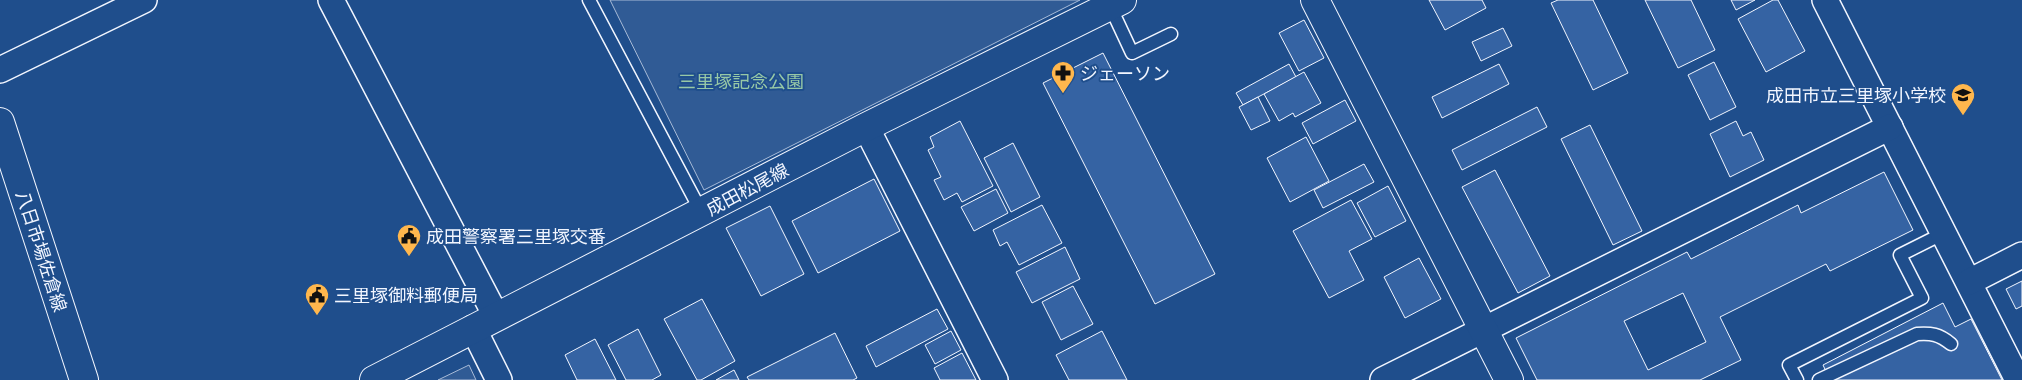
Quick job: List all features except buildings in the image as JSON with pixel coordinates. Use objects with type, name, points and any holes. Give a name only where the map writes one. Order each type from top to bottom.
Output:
[{"type":"main road","points":[[1315,0],[1509,380]]},
{"type":"main road","name":"成田松尾線","points":[[374,380],[866,127],[1116,3]]},
{"type":"main road","name":"八日市場佐倉線","points":[[0,122],[84,380]]},
{"type":"street","points":[[0,70],[144,0]]},
{"type":"street","points":[[331,0],[485,322],[499,380]]},
{"type":"street","points":[[1825,0],[2018,380]]},
{"type":"street","points":[[866,127],[995,380]]},
{"type":"street","points":[[1382,380],[1890,127]]},
{"type":"street","points":[[1969,282],[2022,255]]},
{"type":"lane","points":[[589,0],[702,213]]},
{"type":"lane","points":[[1116,3],[1132,53],[1171,34]]},
{"type":"lane","points":[[1791,378],[1789,365],[1922,298],[1900,256],[1944,233]]},
{"type":"lane","points":[[1819,380],[1917,334],[1932,333],[1943,337],[1951,344]]},
{"type":"shaded area","name":"三里塚記念公園","points":[[610,0],[1080,0],[704,190]]},
{"type":"shaded area","points":[[469,365],[476,380],[438,380]]},
{"type":"place","name":"ジェーソン","points":[[1063,94]]},
{"type":"place","name":"成田市立三里塚小学校","points":[[1963,116]]},
{"type":"place","name":"成田警察署三里塚交番","points":[[409,257]]},
{"type":"place","name":"三里塚御料郵便局","points":[[317,316]]}]
